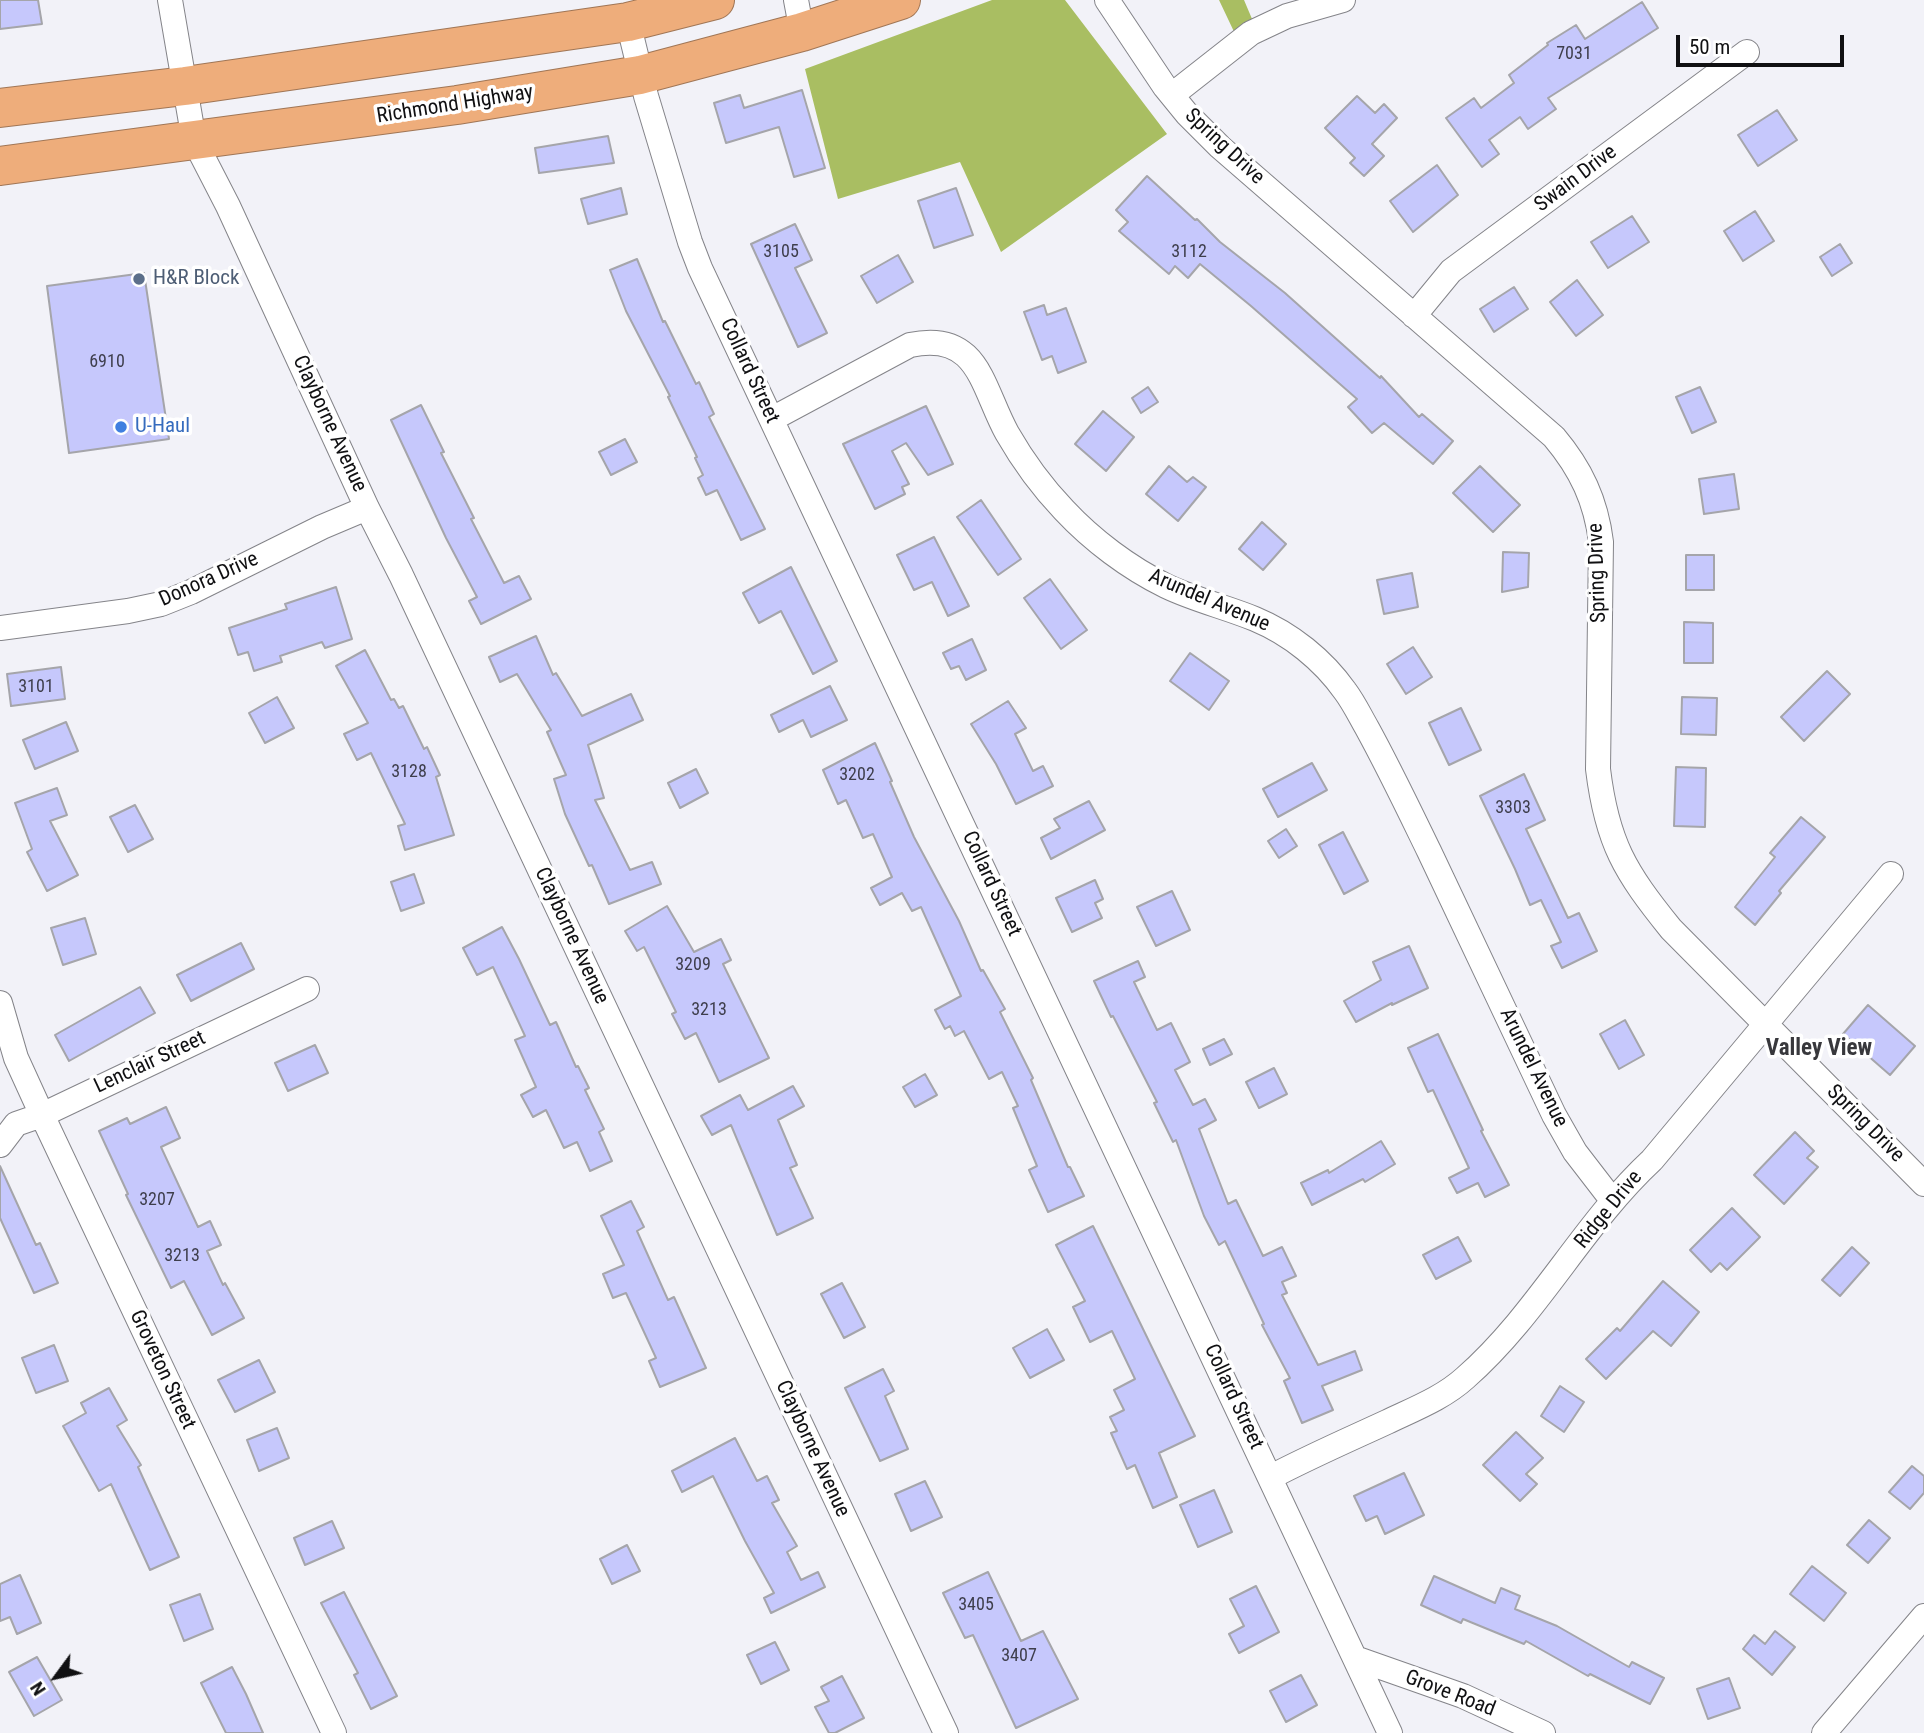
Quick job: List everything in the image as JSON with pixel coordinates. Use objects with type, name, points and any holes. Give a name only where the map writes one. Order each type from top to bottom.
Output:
[{"type":"highway","points":[[0,108],[184,86],[628,22],[715,0]]},
{"type":"highway","name":"Richmond Highway","points":[[0,166],[479,102],[640,75],[799,16],[901,0]]},
{"type":"street","name":"Clayborne Avenue","points":[[170,0],[194,140],[228,206],[367,508],[407,587],[946,1733]]},
{"type":"street","name":"Spring Drive","points":[[1107,0],[1172,95],[1220,147],[1554,437],[1572,458],[1586,482],[1595,508],[1601,542],[1598,769],[1602,800],[1611,833],[1628,872],[1671,929],[1924,1184]]},
{"type":"street","points":[[1172,95],[1251,33],[1287,16],[1343,0]]},
{"type":"street","name":"Collard Street","points":[[628,22],[640,75],[690,242],[1390,1733]]},
{"type":"street","name":"Swain Drive","points":[[1414,316],[1451,271],[1747,52]]},
{"type":"street","name":"Arundel Avenue","points":[[772,419],[910,345],[927,341],[945,344],[961,351],[972,362],[985,382],[1006,430],[1031,471],[1064,510],[1092,537],[1133,567],[1165,585],[1256,619],[1288,636],[1312,654],[1347,694],[1389,768],[1555,1115],[1575,1152],[1612,1200]]},
{"type":"street","name":"Donora Drive","points":[[0,628],[161,604],[367,508]]},
{"type":"street","name":"Ridge Drive","points":[[1271,1477],[1431,1401],[1464,1379],[1490,1354],[1566,1264],[1612,1200],[1652,1160],[1891,874]]},
{"type":"street","name":"Lenclair Street","points":[[0,1145],[16,1124],[42,1115],[307,989]]},
{"type":"street","name":"Groveton Street","points":[[0,1003],[16,1058],[42,1115],[334,1733]]},
{"type":"street","points":[[1824,1733],[1924,1615]]},
{"type":"street","name":"Grove Road","points":[[1355,1658],[1463,1696],[1543,1733]]},
{"type":"green space","points":[[992,0],[1065,0],[1167,134],[1001,252],[960,162],[838,199],[805,69]]},
{"type":"green space","points":[[1219,0],[1244,0],[1255,26],[1237,38]]},
{"type":"building","points":[[0,0],[38,0],[42,24],[0,29]]},
{"type":"building","points":[[1642,2],[1658,28],[1548,98],[1556,109],[1528,129],[1520,117],[1489,140],[1499,154],[1482,167],[1446,118],[1474,98],[1481,108],[1514,83],[1509,75],[1548,45],[1547,43],[1576,25],[1585,39]]},
{"type":"building","points":[[802,90],[825,168],[794,177],[779,127],[726,143],[714,103],[740,95],[744,108]]},
{"type":"building","points":[[1357,96],[1375,113],[1384,104],[1397,118],[1372,144],[1384,156],[1364,176],[1350,163],[1355,158],[1325,128]]},
{"type":"building","points":[[1777,110],[1797,140],[1758,166],[1738,135]]},
{"type":"building","points":[[608,136],[614,163],[539,173],[535,148]]},
{"type":"building","points":[[1437,165],[1458,195],[1413,232],[1390,201]]},
{"type":"building","points":[[1147,176],[1220,242],[1285,293],[1380,378],[1381,376],[1419,417],[1422,414],[1453,441],[1433,464],[1384,423],[1372,433],[1348,407],[1357,399],[1200,264],[1188,278],[1175,266],[1169,274],[1119,231],[1128,222],[1116,210]]},
{"type":"building","points":[[621,188],[627,214],[588,224],[581,199]]},
{"type":"building","points":[[956,188],[973,235],[934,248],[918,201]]},
{"type":"building","points":[[1755,211],[1774,241],[1743,261],[1724,231]]},
{"type":"building","points":[[1632,216],[1649,242],[1608,268],[1591,242]]},
{"type":"building","points":[[795,224],[812,260],[795,268],[827,333],[798,347],[751,244]]},
{"type":"building","points":[[1840,244],[1852,263],[1832,276],[1820,257]]},
{"type":"building","points":[[898,255],[913,282],[877,303],[861,276]]},
{"type":"building","points":[[637,259],[663,322],[665,321],[696,384],[699,382],[714,414],[709,417],[765,529],[741,540],[717,490],[706,495],[698,478],[703,475],[695,458],[697,457],[668,397],[670,396],[626,311],[610,270]]},
{"type":"building","points":[[144,273],[169,439],[69,453],[47,286]]},
{"type":"building","points":[[1577,280],[1603,315],[1576,336],[1550,302]]},
{"type":"building","points":[[1514,287],[1528,309],[1494,332],[1480,309]]},
{"type":"building","points":[[1044,305],[1047,315],[1066,308],[1086,362],[1058,373],[1052,356],[1042,360],[1024,312]]},
{"type":"building","points":[[1148,387],[1158,402],[1141,413],[1132,398]]},
{"type":"building","points":[[1700,387],[1716,422],[1692,433],[1676,397]]},
{"type":"building","points":[[421,405],[444,452],[441,453],[474,518],[471,519],[504,583],[519,576],[531,599],[481,624],[469,601],[477,597],[391,420]]},
{"type":"building","points":[[926,406],[953,464],[928,475],[906,443],[892,451],[909,484],[902,487],[905,494],[875,509],[843,444]]},
{"type":"building","points":[[1103,411],[1134,437],[1106,471],[1075,444]]},
{"type":"building","points":[[625,439],[637,462],[611,475],[599,452]]},
{"type":"building","points":[[1169,466],[1187,482],[1193,477],[1206,487],[1178,521],[1146,494]]},
{"type":"building","points":[[1480,466],[1520,505],[1493,532],[1453,493]]},
{"type":"building","points":[[1734,474],[1739,509],[1704,514],[1699,479]]},
{"type":"building","points":[[981,500],[1021,559],[998,575],[957,517]]},
{"type":"building","points":[[1262,522],[1286,544],[1263,570],[1239,549]]},
{"type":"building","points":[[934,537],[969,606],[948,616],[932,582],[914,590],[897,555]]},
{"type":"building","points":[[1503,552],[1529,553],[1528,587],[1502,592]]},
{"type":"building","points":[[1686,555],[1714,555],[1714,590],[1686,590]]},
{"type":"building","points":[[791,567],[837,661],[813,674],[781,611],[759,623],[743,593]]},
{"type":"building","points":[[1412,573],[1418,607],[1384,614],[1377,580]]},
{"type":"building","points":[[1050,579],[1087,630],[1061,649],[1024,598]]},
{"type":"building","points":[[336,587],[352,639],[325,648],[322,642],[280,656],[282,662],[254,671],[248,652],[238,655],[229,628],[287,609],[285,604]]},
{"type":"building","points":[[1684,622],[1713,623],[1713,663],[1684,663]]},
{"type":"building","points":[[536,636],[553,675],[556,673],[582,716],[631,694],[643,720],[588,745],[604,798],[595,800],[630,870],[652,862],[661,884],[609,904],[565,814],[554,779],[566,775],[547,732],[551,730],[517,674],[500,682],[489,657]]},
{"type":"building","points":[[972,639],[986,670],[966,680],[959,666],[951,669],[943,653]]},
{"type":"building","points":[[1413,647],[1432,677],[1406,694],[1387,664]]},
{"type":"building","points":[[365,650],[391,700],[394,699],[399,708],[403,706],[424,749],[427,747],[440,775],[436,777],[454,835],[405,850],[398,826],[405,824],[371,753],[357,760],[344,734],[368,723],[336,666]]},
{"type":"building","points":[[1190,653],[1229,681],[1209,710],[1170,681]]},
{"type":"building","points":[[61,667],[65,699],[11,706],[7,674]]},
{"type":"building","points":[[1827,671],[1850,694],[1804,741],[1781,717]]},
{"type":"building","points":[[830,686],[847,720],[811,737],[803,720],[779,732],[771,715]]},
{"type":"building","points":[[277,697],[294,728],[265,743],[249,713]]},
{"type":"building","points":[[1682,697],[1717,698],[1716,735],[1681,734]]},
{"type":"building","points":[[1008,701],[1026,728],[1015,734],[1033,771],[1043,766],[1053,786],[1016,804],[996,764],[971,724]]},
{"type":"building","points":[[1461,708],[1481,750],[1449,765],[1429,723]]},
{"type":"building","points":[[66,722],[78,751],[35,769],[23,740]]},
{"type":"building","points":[[875,743],[914,837],[959,921],[981,971],[983,970],[1005,1009],[1000,1012],[1033,1078],[1031,1080],[1068,1167],[1084,1196],[1048,1212],[1029,1170],[1037,1166],[1013,1108],[1018,1106],[1002,1072],[989,1079],[964,1031],[955,1036],[950,1026],[945,1029],[935,1010],[961,996],[921,907],[912,911],[902,893],[880,905],[871,888],[892,877],[873,834],[863,838],[846,800],[838,804],[823,770]]},
{"type":"building","points":[[1312,763],[1327,790],[1278,817],[1263,789]]},
{"type":"building","points":[[1676,767],[1706,768],[1705,827],[1674,826]]},
{"type":"building","points":[[696,769],[708,793],[680,808],[668,783]]},
{"type":"building","points":[[1524,774],[1545,820],[1526,829],[1568,918],[1579,913],[1597,951],[1562,968],[1551,946],[1561,942],[1541,900],[1530,905],[1480,796]]},
{"type":"building","points":[[57,788],[67,815],[50,821],[78,875],[47,891],[27,852],[32,849],[15,803]]},
{"type":"building","points":[[1089,801],[1105,830],[1051,859],[1041,838],[1060,828],[1054,819]]},
{"type":"building","points":[[135,805],[153,839],[128,852],[110,817]]},
{"type":"building","points":[[1801,817],[1825,837],[1779,891],[1781,893],[1755,925],[1735,907],[1775,857],[1770,853]]},
{"type":"building","points":[[1286,829],[1297,846],[1279,858],[1268,841]]},
{"type":"building","points":[[1343,832],[1368,881],[1344,894],[1319,845]]},
{"type":"building","points":[[414,874],[424,903],[401,911],[391,882]]},
{"type":"building","points":[[1095,880],[1103,899],[1095,903],[1102,918],[1072,932],[1056,898]]},
{"type":"building","points":[[1172,891],[1190,930],[1156,946],[1137,907]]},
{"type":"building","points":[[667,906],[694,952],[721,939],[731,960],[723,964],[769,1058],[719,1082],[696,1033],[685,1039],[672,1014],[676,1012],[644,947],[637,951],[625,931]]},
{"type":"building","points":[[85,918],[96,954],[63,965],[51,928]]},
{"type":"building","points":[[502,927],[550,1025],[556,1022],[576,1067],[578,1066],[589,1088],[585,1090],[604,1129],[599,1132],[612,1161],[590,1171],[577,1142],[564,1148],[546,1110],[533,1117],[521,1095],[536,1087],[515,1040],[525,1036],[493,967],[477,975],[463,948]]},
{"type":"building","points":[[241,943],[254,969],[191,1001],[177,975]]},
{"type":"building","points":[[1409,946],[1428,988],[1356,1022],[1344,1001],[1381,980],[1373,962]]},
{"type":"building","points":[[1138,961],[1145,977],[1134,982],[1157,1030],[1171,1023],[1190,1062],[1175,1070],[1193,1105],[1205,1099],[1216,1120],[1199,1129],[1228,1204],[1236,1200],[1263,1256],[1282,1247],[1296,1276],[1282,1282],[1287,1293],[1282,1295],[1318,1365],[1355,1351],[1362,1370],[1322,1386],[1333,1410],[1302,1423],[1284,1381],[1290,1378],[1262,1325],[1264,1324],[1225,1241],[1219,1245],[1204,1216],[1176,1140],[1173,1142],[1154,1103],[1157,1102],[1094,981]]},
{"type":"building","points":[[140,987],[155,1013],[69,1061],[55,1035]]},
{"type":"building","points":[[1868,1005],[1915,1046],[1890,1075],[1843,1034]]},
{"type":"building","points":[[1625,1020],[1644,1055],[1619,1069],[1600,1034]]},
{"type":"building","points":[[1438,1034],[1483,1130],[1481,1131],[1509,1185],[1485,1197],[1478,1183],[1457,1193],[1449,1178],[1469,1168],[1433,1090],[1428,1092],[1408,1048]]},
{"type":"building","points":[[1224,1039],[1232,1054],[1210,1065],[1203,1049]]},
{"type":"building","points":[[315,1045],[328,1073],[288,1091],[275,1063]]},
{"type":"building","points":[[1274,1068],[1287,1094],[1259,1108],[1246,1082]]},
{"type":"building","points":[[925,1074],[937,1095],[915,1107],[903,1087]]},
{"type":"building","points":[[793,1086],[804,1106],[778,1120],[797,1165],[790,1168],[813,1218],[777,1235],[731,1125],[712,1135],[701,1116],[740,1095],[748,1110]]},
{"type":"building","points":[[166,1107],[180,1138],[161,1147],[198,1227],[210,1221],[221,1245],[207,1251],[223,1285],[225,1283],[244,1318],[212,1335],[184,1281],[171,1288],[126,1195],[128,1194],[99,1131],[127,1118],[130,1124]]},
{"type":"building","points":[[1795,1132],[1814,1151],[1807,1158],[1818,1167],[1784,1204],[1754,1175]]},
{"type":"building","points":[[1381,1141],[1395,1164],[1365,1182],[1363,1179],[1312,1205],[1301,1183],[1328,1170],[1329,1173]]},
{"type":"building","points":[[0,1166],[36,1245],[40,1243],[58,1283],[34,1293],[0,1218]]},
{"type":"building","points":[[631,1201],[644,1227],[637,1231],[668,1300],[674,1297],[706,1368],[660,1387],[649,1361],[656,1358],[626,1293],[613,1298],[603,1274],[624,1265],[601,1216]]},
{"type":"building","points":[[1732,1208],[1760,1237],[1727,1270],[1720,1263],[1711,1272],[1690,1250]]},
{"type":"building","points":[[1093,1226],[1195,1436],[1159,1453],[1177,1497],[1153,1508],[1135,1465],[1127,1469],[1111,1433],[1117,1431],[1110,1417],[1124,1410],[1114,1390],[1135,1379],[1112,1331],[1090,1342],[1073,1307],[1085,1301],[1056,1245]]},
{"type":"building","points":[[1458,1237],[1471,1261],[1436,1279],[1423,1255]]},
{"type":"building","points":[[1852,1247],[1869,1263],[1840,1296],[1822,1280]]},
{"type":"building","points":[[1663,1281],[1699,1312],[1671,1346],[1653,1331],[1606,1379],[1586,1359],[1617,1328],[1620,1331]]},
{"type":"building","points":[[842,1283],[865,1327],[844,1338],[821,1294]]},
{"type":"building","points":[[1047,1329],[1064,1360],[1030,1378],[1013,1348]]},
{"type":"building","points":[[54,1345],[68,1381],[36,1393],[22,1358]]},
{"type":"building","points":[[259,1360],[275,1392],[235,1412],[218,1380]]},
{"type":"building","points":[[883,1369],[894,1391],[885,1396],[908,1449],[880,1461],[845,1388]]},
{"type":"building","points":[[1560,1386],[1584,1402],[1564,1432],[1541,1416]]},
{"type":"building","points":[[109,1388],[127,1420],[117,1426],[141,1465],[138,1467],[179,1557],[150,1570],[111,1484],[99,1491],[63,1426],[86,1413],[81,1403]]},
{"type":"building","points":[[277,1428],[289,1458],[259,1471],[247,1440]]},
{"type":"building","points":[[1516,1432],[1543,1458],[1526,1474],[1537,1484],[1520,1501],[1483,1465]]},
{"type":"building","points":[[735,1438],[757,1481],[767,1476],[779,1500],[772,1503],[797,1546],[787,1552],[801,1580],[818,1572],[825,1587],[771,1613],[764,1598],[774,1593],[713,1476],[682,1492],[672,1471]]},
{"type":"building","points":[[1912,1466],[1924,1476],[1924,1493],[1910,1509],[1889,1492]]},
{"type":"building","points":[[1404,1473],[1424,1515],[1385,1534],[1377,1516],[1366,1521],[1354,1496]]},
{"type":"building","points":[[925,1481],[942,1517],[911,1531],[895,1494]]},
{"type":"building","points":[[1214,1490],[1232,1532],[1198,1547],[1180,1505]]},
{"type":"building","points":[[1869,1520],[1890,1538],[1868,1563],[1847,1545]]},
{"type":"building","points":[[332,1521],[344,1548],[305,1565],[294,1538]]},
{"type":"building","points":[[627,1545],[640,1571],[612,1584],[600,1559]]},
{"type":"building","points":[[1812,1566],[1846,1593],[1824,1621],[1790,1594]]},
{"type":"building","points":[[988,1572],[1021,1641],[1043,1631],[1078,1699],[1016,1728],[973,1635],[965,1638],[943,1593]]},
{"type":"building","points":[[20,1575],[41,1623],[17,1634],[10,1617],[0,1621],[0,1584]]},
{"type":"building","points":[[1434,1576],[1495,1603],[1501,1588],[1520,1596],[1515,1609],[1557,1626],[1629,1667],[1632,1662],[1664,1678],[1650,1704],[1590,1674],[1588,1676],[1526,1641],[1524,1644],[1463,1619],[1461,1623],[1421,1605]]},
{"type":"building","points":[[1256,1586],[1279,1632],[1239,1653],[1229,1634],[1244,1626],[1230,1599]]},
{"type":"building","points":[[344,1592],[397,1696],[371,1709],[354,1675],[358,1673],[321,1603]]},
{"type":"building","points":[[200,1594],[213,1629],[184,1641],[170,1605]]},
{"type":"building","points":[[1775,1631],[1795,1647],[1772,1675],[1743,1649],[1754,1635],[1765,1644]]},
{"type":"building","points":[[775,1642],[789,1670],[761,1684],[747,1655]]},
{"type":"building","points":[[37,1657],[62,1700],[34,1716],[9,1672]]},
{"type":"building","points":[[232,1667],[263,1733],[226,1733],[201,1683]]},
{"type":"building","points":[[1301,1675],[1317,1705],[1286,1722],[1270,1691]]},
{"type":"building","points":[[842,1676],[864,1718],[835,1733],[829,1733],[815,1707],[829,1701],[821,1687]]},
{"type":"building","points":[[1729,1678],[1740,1708],[1708,1719],[1697,1689]]},
{"type":"place","name":"H&R Block","points":[[139,279]]},
{"type":"place","name":"U-Haul","points":[[121,427]]},
{"type":"district","name":"Valley View","points":[[1819,1049]]}]
